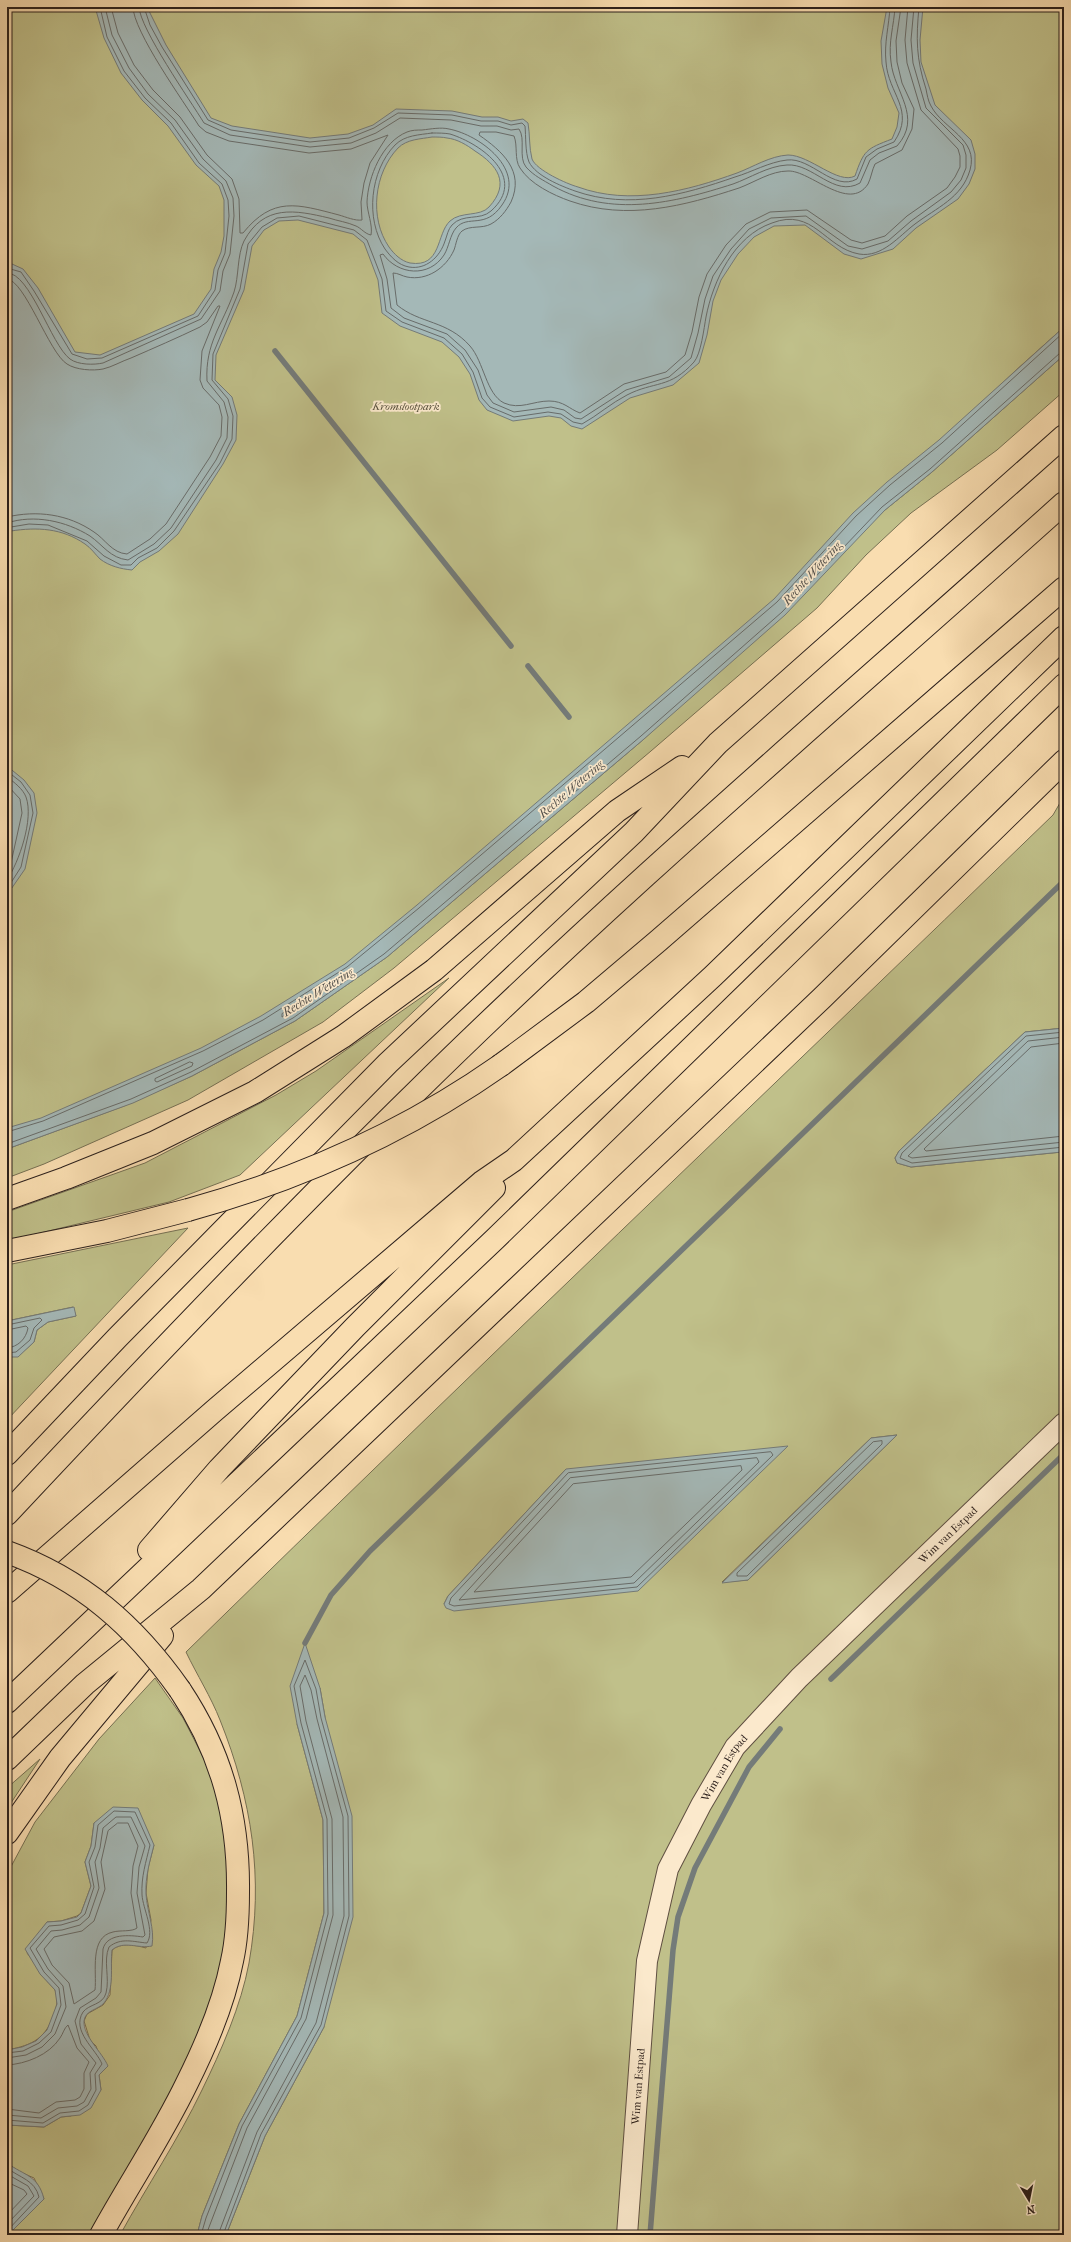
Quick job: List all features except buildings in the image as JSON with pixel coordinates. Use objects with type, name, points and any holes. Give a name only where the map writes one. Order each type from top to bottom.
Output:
[{"type":"highway","points":[[7,1454],[117,1338],[377,1074],[634,832],[718,743],[1064,436]]},
{"type":"highway","points":[[7,1514],[156,1355],[417,1090],[594,924],[747,785],[1064,504]]},
{"type":"highway","points":[[7,1251],[107,1231],[247,1193],[326,1162],[414,1119],[502,1065],[586,1002],[652,946],[1064,588]]},
{"type":"highway","points":[[7,1592],[215,1410],[482,1182],[514,1160],[713,976],[1064,637]]},
{"type":"highway","points":[[7,1702],[518,1218],[1064,685]]},
{"type":"highway","points":[[7,1199],[66,1178],[153,1143],[255,1092],[344,1036],[434,970],[617,811],[718,743]]},
{"type":"highway","points":[[7,1759],[85,1684],[201,1589],[822,998],[1064,762]]},
{"type":"highway","points":[[73,1639],[219,1469],[355,1327],[491,1192],[514,1160]]},
{"type":"highway","points":[[7,1552],[51,1570],[96,1599],[139,1638],[162,1664],[206,1732],[223,1776],[236,1830],[238,1921],[232,1961],[220,2006],[188,2082],[101,2235]]},
{"type":"highway","points":[[7,1833],[60,1758],[201,1589]]},
{"type":"street","name":"Wim van Estpad","points":[[627,2235],[647,1961],[668,1869],[701,1805],[735,1747],[799,1678],[1064,1423]]},
{"type":"green space","name":"Kromslootpark","points":[[7,7],[1064,7],[1064,327],[1015,371],[682,696],[322,995],[7,1140]]},
{"type":"green space","points":[[1064,355],[1064,391],[997,450],[911,513],[866,555],[817,608],[651,751],[394,968],[323,1022],[188,1100],[44,1164],[7,1178],[7,1149],[124,1106],[192,1076],[295,1021],[387,957],[644,739],[885,510],[932,472]]},
{"type":"green space","points":[[1064,796],[1064,1028],[1025,1032],[899,1151],[895,1158],[897,1163],[911,1167],[1062,1152],[1064,1150],[1064,2235],[226,2235],[265,2136],[324,2027],[325,1717],[320,1688],[297,1724],[323,1820],[324,1913],[297,2016],[239,2124],[202,2216],[197,2235],[120,2235],[193,2109],[230,2028],[241,1996],[249,1963],[253,1931],[255,1870],[247,1810],[240,1780],[220,1720],[186,1652],[1053,815]],"holes":[[[897,1435],[748,1580],[722,1582],[871,1438]],[[566,1469],[444,1604],[448,1596]]]},
{"type":"green space","points":[[449,978],[240,1175],[169,1202],[7,1241],[7,1212],[145,1163],[276,1095],[316,1071]]},
{"type":"green space","points":[[188,1228],[7,1420],[7,1357],[18,1356],[34,1342],[37,1330],[48,1322],[76,1316],[73,1307],[7,1321],[7,1265]]},
{"type":"green space","points":[[155,1678],[183,1718],[214,1778],[226,1831],[228,1920],[223,1960],[211,2003],[179,2078],[91,2235],[8,2235],[44,2199],[34,2178],[20,2172],[7,2163],[7,2125],[44,2127],[61,2117],[71,2116],[101,2090],[99,2075],[104,2069],[96,2046],[90,2040],[84,2021],[87,2014],[103,2005],[110,1995],[112,1950],[116,1947],[124,1945],[133,1945],[146,1948],[151,1920],[146,1893],[148,1868],[154,1845],[94,1823],[91,1846],[85,1862],[91,1886],[81,1913],[77,1916],[61,1921],[47,1922],[27,1953],[42,1975],[55,1990],[57,2001],[55,2012],[48,2028],[38,2039],[25,2046],[7,2050],[7,1874],[35,1822],[99,1739]]},
{"type":"green space","points":[[40,1759],[7,1809],[7,1788]]},
{"type":"water","points":[[95,7],[147,7],[166,45],[211,118],[232,126],[310,138],[348,134],[373,125],[396,109],[452,111],[482,117],[498,117],[511,121],[523,119],[528,123],[532,159],[539,168],[567,183],[598,193],[638,196],[678,190],[718,180],[768,160],[788,155],[796,156],[840,177],[848,178],[855,176],[861,161],[867,152],[871,148],[892,139],[897,127],[899,113],[888,88],[882,64],[881,41],[887,7],[923,7],[920,40],[921,62],[935,105],[971,140],[975,154],[975,169],[969,184],[958,199],[916,228],[893,249],[861,259],[844,254],[805,225],[774,226],[754,237],[738,254],[721,280],[713,301],[707,335],[699,363],[673,385],[630,398],[582,429],[571,426],[561,418],[549,416],[513,421],[487,410],[479,400],[470,374],[459,357],[442,342],[400,326],[382,313],[378,280],[364,243],[353,234],[298,220],[279,221],[264,230],[252,246],[244,290],[216,355],[215,380],[232,397],[237,415],[236,440],[223,464],[178,534],[159,551],[140,562],[132,570],[128,570],[107,564],[85,544],[58,532],[30,529],[11,531],[7,536],[7,265],[12,264],[23,269],[38,288],[75,352],[100,355],[194,314],[211,289],[214,269],[221,252],[224,236],[224,200],[219,186],[196,165],[168,126],[142,100],[121,73],[104,38]],"holes":[[[434,137],[458,141],[483,156],[490,162],[498,175],[500,182],[499,190],[496,198],[485,210],[459,216],[450,221],[442,234],[437,249],[428,260],[420,263],[410,263],[395,255],[383,235],[377,210],[379,183],[390,158],[398,148],[410,141]]]},
{"type":"water","name":"Rechte Wetering","points":[[1064,327],[1064,355],[932,472],[885,510],[785,615],[644,739],[387,957],[295,1021],[192,1076],[133,1103],[7,1149],[7,1128],[41,1118],[201,1048],[261,1016],[345,964],[417,905],[774,599],[853,513],[887,482],[939,440]]},
{"type":"water","points":[[7,766],[24,780],[34,793],[37,813],[25,869],[7,895]]},
{"type":"water","points":[[1064,1028],[1064,1150],[1062,1152],[911,1167],[897,1163],[895,1158],[899,1151],[1025,1032]]},
{"type":"water","points":[[74,1307],[76,1316],[48,1322],[37,1330],[34,1342],[18,1357],[7,1357],[7,1321]]},
{"type":"water","points":[[897,1435],[748,1580],[722,1583],[871,1438]]},
{"type":"water","points":[[788,1446],[638,1591],[454,1611],[446,1608],[444,1604],[448,1596],[566,1469]]},
{"type":"water","points":[[305,1643],[320,1688],[325,1717],[352,1816],[353,1917],[324,2027],[265,2136],[226,2235],[197,2235],[202,2216],[239,2124],[297,2016],[324,1913],[323,1820],[297,1724],[290,1686]]},
{"type":"water","points":[[113,1807],[138,1808],[154,1845],[146,1881],[147,1901],[152,1926],[152,1946],[126,1945],[112,1950],[110,1991],[104,2003],[89,2012],[85,2017],[84,2027],[86,2032],[108,2066],[99,2075],[101,2090],[91,2108],[80,2115],[61,2117],[44,2127],[7,2125],[7,2050],[22,2047],[36,2041],[47,2030],[57,2004],[55,1990],[40,1974],[25,1949],[47,1922],[61,1921],[77,1917],[81,1913],[91,1886],[85,1862],[91,1846],[94,1823]]},
{"type":"water","points":[[7,2163],[34,2180],[38,2185],[44,2199],[8,2235]]},
{"type":"waterway","points":[[275,351],[511,646]]},
{"type":"waterway","points":[[528,666],[569,717]]},
{"type":"waterway","points":[[305,1643],[331,1595],[370,1551],[1064,881]]},
{"type":"waterway","points":[[831,1679],[1064,1454]]},
{"type":"waterway","points":[[650,2235],[673,1950],[678,1917],[695,1868],[749,1767],[780,1729]]}]
